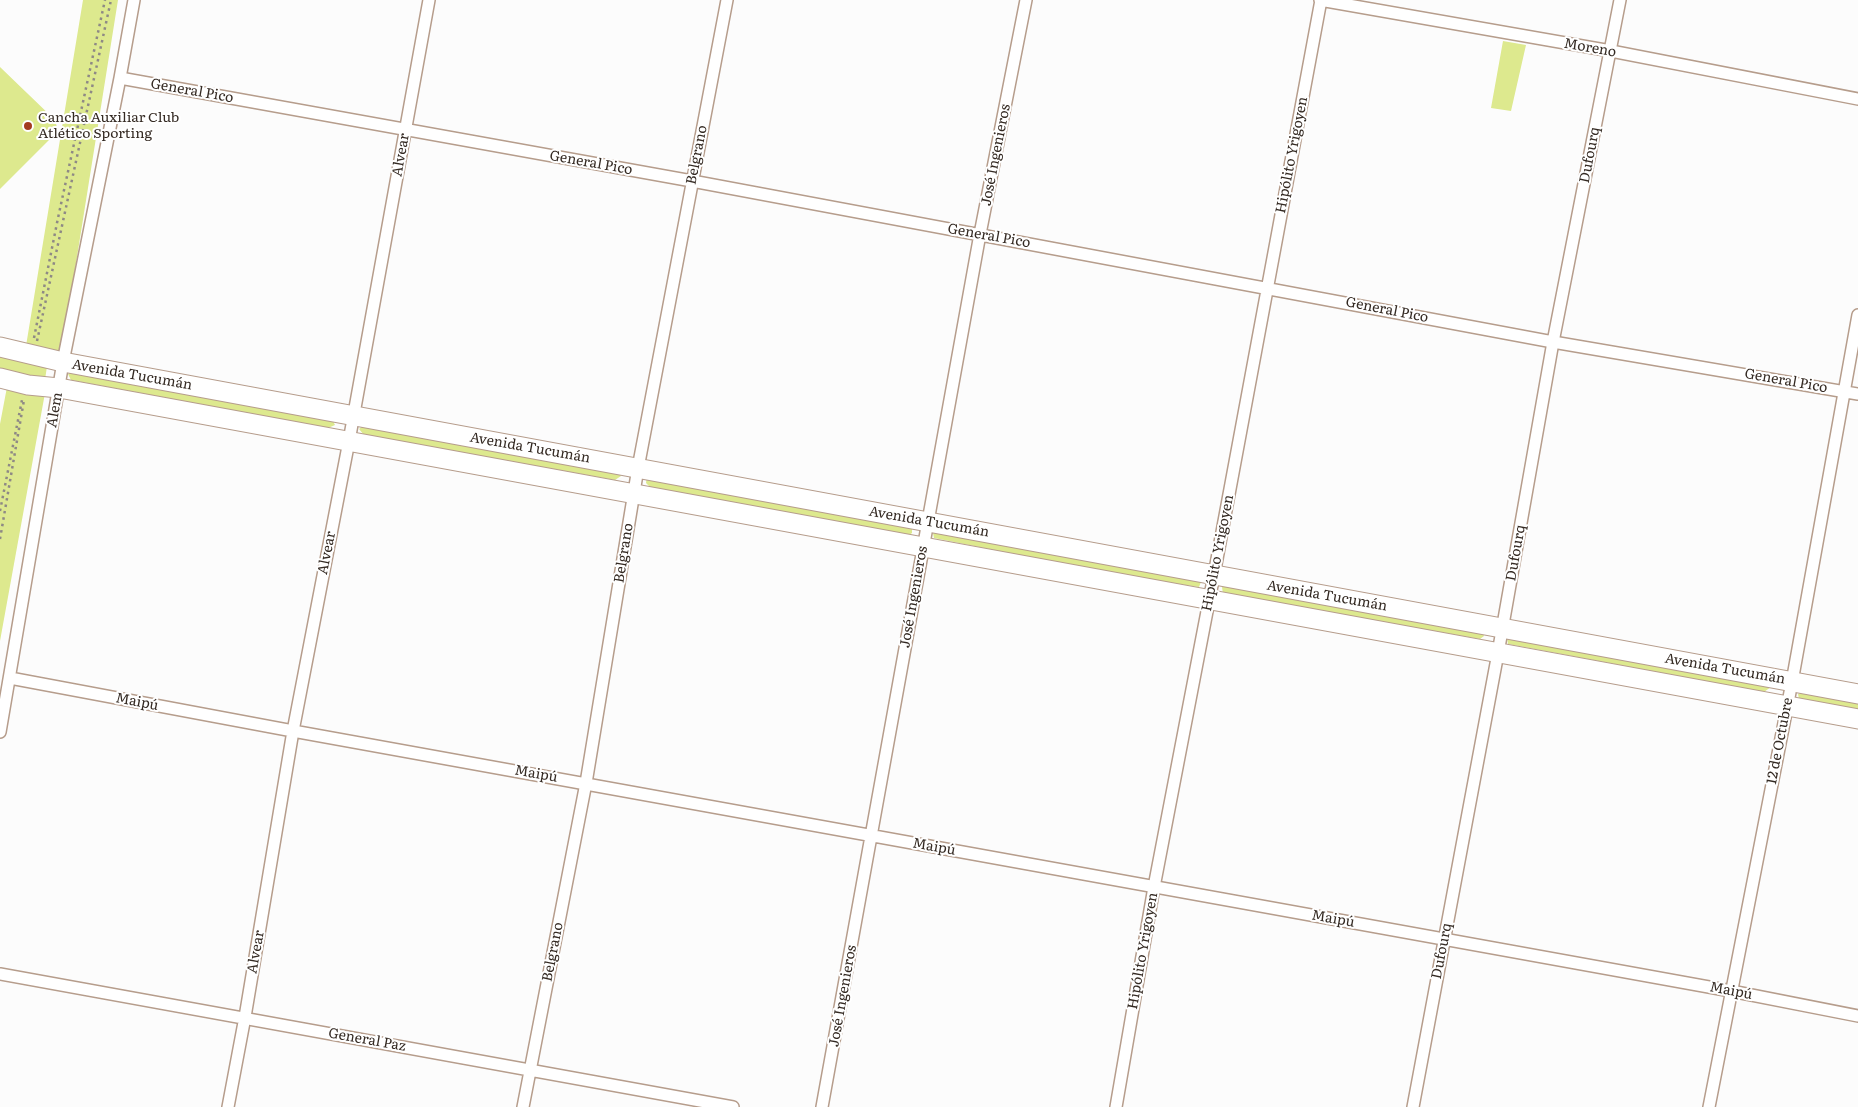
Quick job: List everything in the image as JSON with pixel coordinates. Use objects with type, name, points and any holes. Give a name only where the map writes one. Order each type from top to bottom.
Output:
[{"type":"main road","name":"Avenida Tucumán","points":[[0,347],[63,362],[1858,694]]},
{"type":"main road","name":"Avenida Tucumán","points":[[0,378],[1858,719]]},
{"type":"street","name":"Alem","points":[[0,732],[63,362],[134,0]]},
{"type":"street","name":"Alvear","points":[[228,1107],[293,731],[349,441],[428,0]]},
{"type":"street","name":"Belgrano","points":[[523,1107],[586,783],[638,468],[727,0]]},
{"type":"street","name":"José Ingenieros","points":[[822,1107],[980,234],[1026,0]]},
{"type":"street","name":"Moreno","points":[[1321,0],[1611,51],[1858,99]]},
{"type":"street","name":"Hipólito Yrigoyen","points":[[1116,1107],[1154,886],[1321,0]]},
{"type":"street","name":"Dufourq","points":[[1413,1107],[1498,653],[1553,342],[1620,0]]},
{"type":"street","name":"General Pico","points":[[120,78],[980,234],[1553,342],[1858,394]]},
{"type":"street","name":"12 de Octubre","points":[[1709,1107],[1792,682],[1858,315]]},
{"type":"street","name":"Maipú","points":[[10,678],[293,731],[1731,991],[1858,1016]]},
{"type":"street","name":"General Paz","points":[[0,974],[734,1107]]},
{"type":"path","points":[[32,354],[58,218],[105,0]]},
{"type":"path","points":[[32,354],[111,0]]},
{"type":"path","points":[[0,511],[26,384]]},
{"type":"path","points":[[0,539],[26,384]]},
{"type":"green space","points":[[83,0],[118,0],[61,357],[25,352]]},
{"type":"green space","points":[[1503,41],[1526,45],[1511,111],[1491,108]]},
{"type":"green space","name":"Cancha Auxiliar Club Atlético Sporting","points":[[0,67],[55,120],[58,131],[0,189]]},
{"type":"green space","points":[[0,348],[48,360],[44,386],[0,376]]},
{"type":"green space","points":[[75,370],[332,419],[335,425],[328,428],[71,380],[68,374]]},
{"type":"green space","points":[[7,387],[45,393],[0,641],[0,424]]},
{"type":"green space","points":[[365,424],[617,468],[621,476],[615,480],[364,435],[359,429]]},
{"type":"green space","points":[[647,476],[912,525],[912,533],[909,535],[651,488],[646,483]]},
{"type":"green space","points":[[936,528],[1194,573],[1201,582],[1199,587],[1130,577],[934,538],[933,533]]},
{"type":"green space","points":[[1228,580],[1480,627],[1484,636],[1480,639],[1223,594],[1222,587]]},
{"type":"green space","points":[[1507,638],[1771,687],[1764,692],[1508,644]]},
{"type":"green space","points":[[1808,690],[1858,699],[1858,710],[1799,699],[1798,694]]},
{"type":"place","name":"Cancha Auxiliar Club Atlético Sporting","points":[[28,126]]}]
